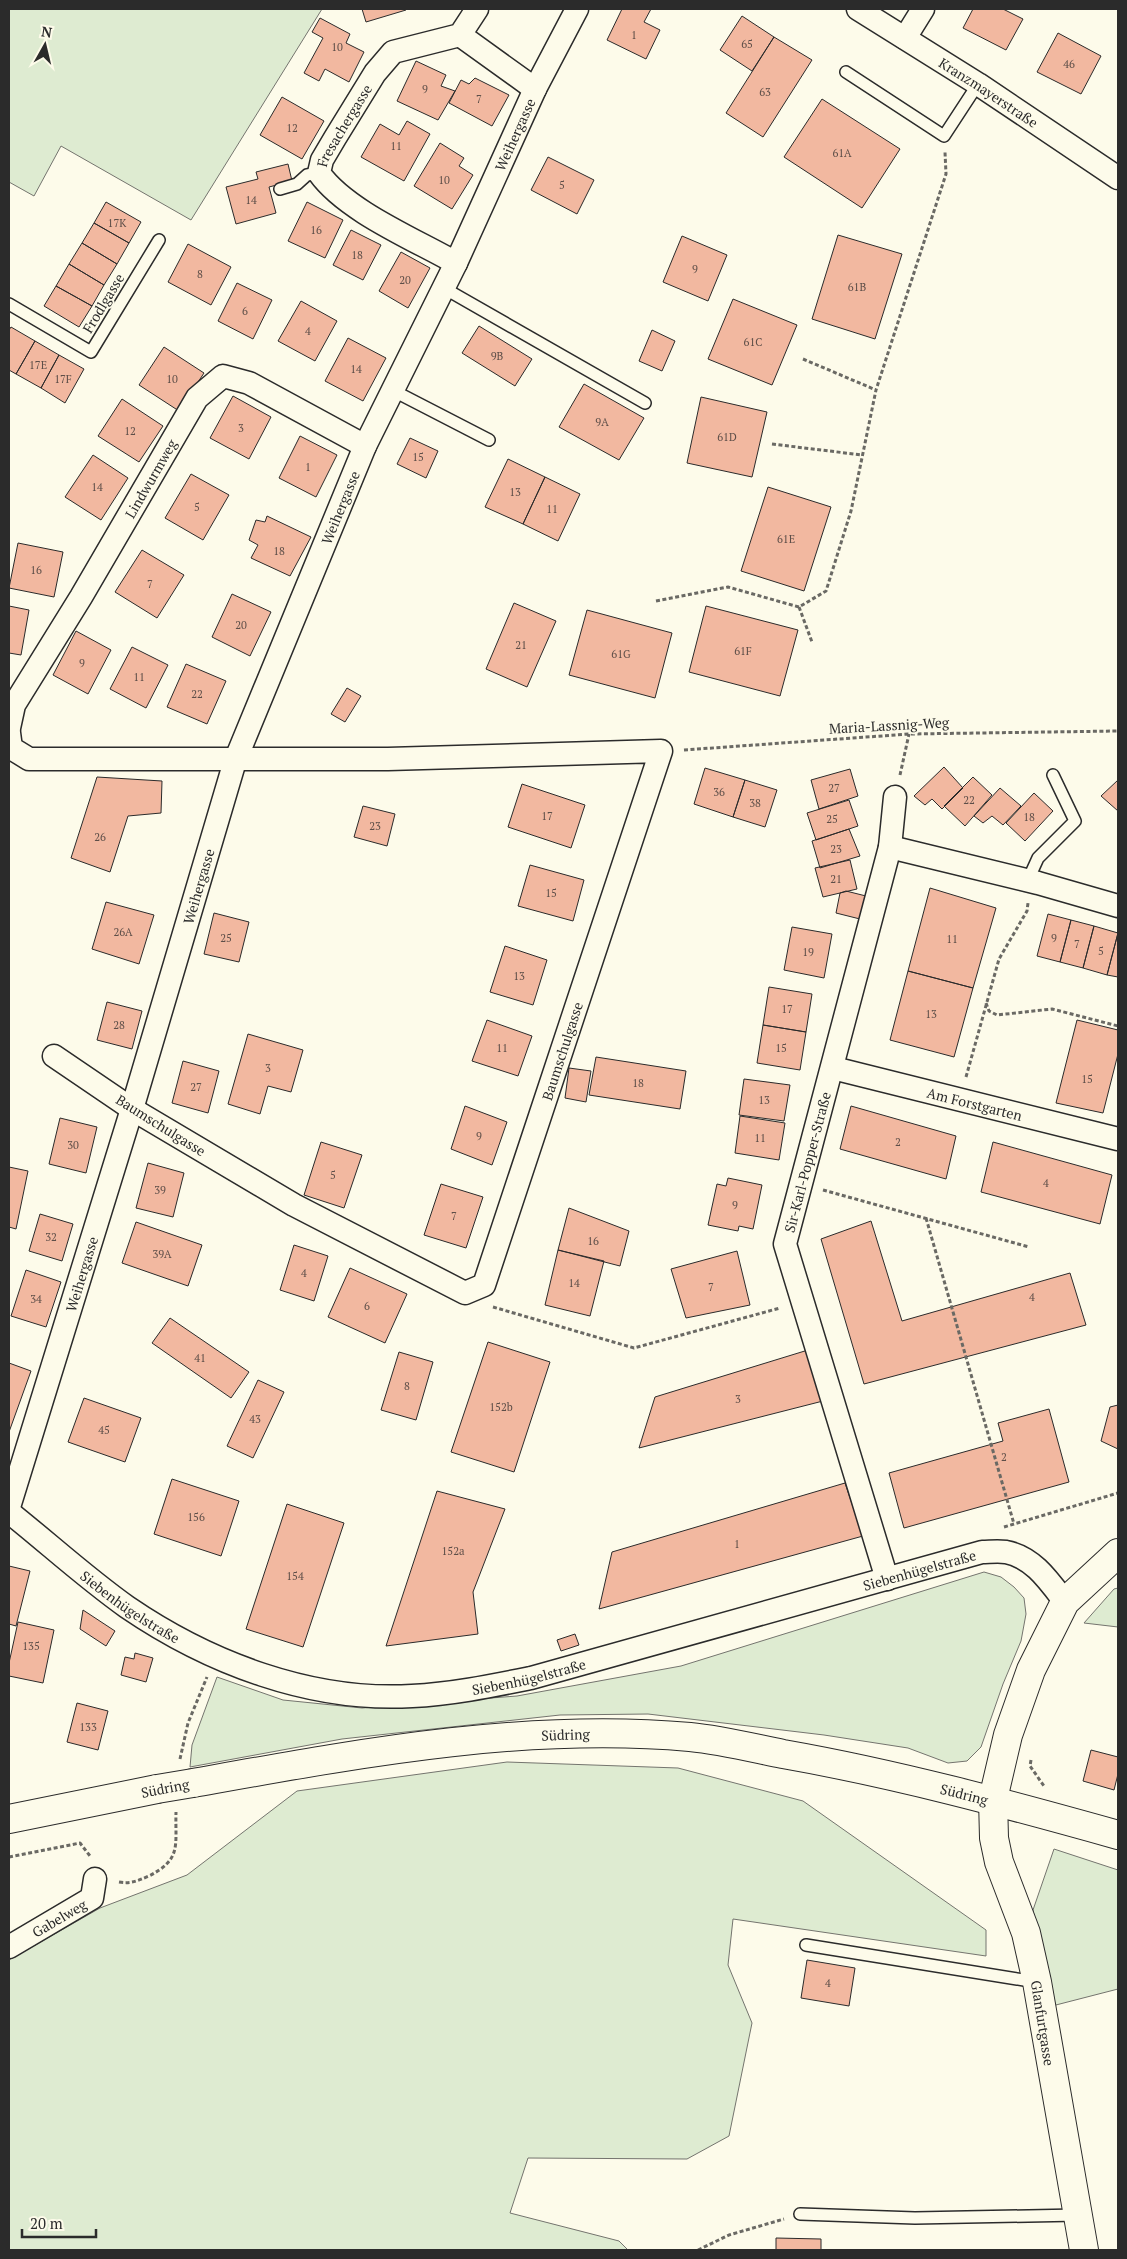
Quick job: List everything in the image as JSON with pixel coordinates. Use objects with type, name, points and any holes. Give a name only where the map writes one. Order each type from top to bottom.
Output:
[{"type":"main road","points":[[993,1799],[1008,1735],[1030,1670],[1065,1602],[1118,1552]]},
{"type":"main road","name":"Südring","points":[[9,1819],[158,1789],[329,1759],[456,1742],[586,1733],[692,1738],[858,1767],[993,1799],[1118,1834]]},
{"type":"main road","name":"Glanfurtgasse","points":[[993,1799],[994,1838],[999,1862],[1026,1934],[1037,1982],[1084,2250]]},
{"type":"street","points":[[476,9],[460,35],[535,90]]},
{"type":"street","name":"Weihergasse","points":[[9,1507],[132,1109],[234,761],[365,446],[456,262],[535,90],[577,9]]},
{"type":"street","name":"Kranzmayerstraße","points":[[858,9],[978,84],[1118,178]]},
{"type":"street","points":[[905,38],[923,9]]},
{"type":"street","name":"Fresachergasse","points":[[456,262],[349,203],[329,187],[319,173],[322,160],[335,138],[375,73],[393,52],[460,35]]},
{"type":"street","name":"Lindwurmweg","points":[[9,728],[14,705],[81,597],[197,398],[223,376],[249,383],[365,446]]},
{"type":"street","points":[[9,733],[11,748],[29,759],[234,761],[388,759],[661,751]]},
{"type":"street","name":"Baumschulgasse","points":[[54,1056],[132,1109],[294,1205],[465,1293],[484,1285],[661,751]]},
{"type":"street","name":"Sir-Karl-Popper-Straße","points":[[887,1579],[785,1244],[890,847],[895,797]]},
{"type":"street","points":[[890,847],[1028,880],[1118,906]]},
{"type":"street","name":"Am Forstgarten","points":[[832,1068],[1118,1139]]},
{"type":"street","name":"Siebenhügelstraße","points":[[9,1512],[126,1606],[215,1656],[275,1679],[353,1694],[420,1695],[470,1690],[531,1678],[982,1552],[1005,1552],[1025,1559],[1046,1577],[1065,1602]]},
{"type":"street","name":"Gabelweg","points":[[9,1948],[92,1898],[95,1879]]},
{"type":"lane","points":[[846,72],[944,136],[978,84]]},
{"type":"lane","points":[[280,189],[298,184],[307,175],[319,173]]},
{"type":"lane","name":"Frodlgasse","points":[[9,304],[91,352],[159,240]]},
{"type":"lane","points":[[442,287],[645,403]]},
{"type":"lane","points":[[392,390],[489,440]]},
{"type":"lane","points":[[1028,880],[1038,858],[1075,821],[1053,775]]},
{"type":"lane","points":[[806,1945],[1037,1982]]},
{"type":"lane","points":[[800,2214],[915,2218],[1078,2215]]},
{"type":"path","points":[[656,601],[728,587],[799,607],[826,591],[851,512],[876,390],[946,174],[944,136]]},
{"type":"path","points":[[803,359],[876,390]]},
{"type":"path","points":[[772,444],[862,455]]},
{"type":"path","points":[[799,607],[812,642]]},
{"type":"path","name":"Maria-Lassnig-Weg","points":[[661,751],[909,734],[1118,731]]},
{"type":"path","points":[[895,797],[909,734]]},
{"type":"path","points":[[960,1100],[999,958],[1027,911],[1029,896],[1028,880]]},
{"type":"path","points":[[986,1002],[989,1011],[997,1016],[1052,1009],[1118,1026]]},
{"type":"path","points":[[801,1184],[1029,1247]]},
{"type":"path","points":[[926,1218],[1014,1524]]},
{"type":"path","points":[[484,1285],[488,1305],[634,1348],[802,1302]]},
{"type":"path","points":[[1032,1757],[1030,1766],[1041,1785],[1050,1789]]},
{"type":"path","points":[[9,1857],[80,1843],[94,1862],[95,1879]]},
{"type":"path","points":[[698,2250],[729,2235],[800,2214]]},
{"type":"green space","points":[[9,9],[322,9],[191,220],[61,146],[34,196],[9,182]]},
{"type":"green space","points":[[984,1572],[1001,1577],[1014,1587],[1024,1598],[1026,1614],[1021,1641],[1003,1684],[981,1747],[967,1761],[948,1763],[908,1748],[824,1735],[648,1714],[560,1715],[342,1739],[190,1767],[192,1745],[217,1677],[283,1700],[362,1708],[517,1696],[681,1666]]},
{"type":"green space","points":[[1118,1588],[1118,1627],[1084,1623],[1114,1589]]},
{"type":"green space","points":[[507,1762],[678,1768],[803,1801],[986,1930],[986,1956],[733,1919],[728,1965],[752,2023],[729,2136],[687,2159],[528,2158],[510,2213],[619,2241],[628,2250],[9,2250],[9,1960],[100,1908],[187,1875],[297,1791]]},
{"type":"green space","points":[[1054,1849],[1118,1870],[1118,1989],[1052,2006],[1033,1910]]},
{"type":"building","points":[[362,9],[406,9],[406,10],[366,22]]},
{"type":"building","points":[[622,9],[651,9],[644,22],[660,30],[646,59],[607,40]]},
{"type":"building","points":[[973,9],[1003,9],[1023,19],[1006,50],[963,28]]},
{"type":"building","points":[[742,16],[774,37],[752,71],[720,50]]},
{"type":"building","points":[[320,18],[350,34],[346,43],[364,52],[349,82],[325,69],[319,81],[304,73],[323,38],[312,32]]},
{"type":"building","points":[[1058,33],[1101,56],[1081,94],[1037,72]]},
{"type":"building","points":[[774,37],[812,60],[763,137],[726,113]]},
{"type":"building","points":[[416,61],[446,75],[441,86],[455,91],[438,120],[397,101]]},
{"type":"building","points":[[475,78],[509,95],[492,126],[449,103],[461,80],[469,84]]},
{"type":"building","points":[[282,97],[324,121],[302,159],[260,135]]},
{"type":"building","points":[[822,99],[900,149],[862,208],[784,157]]},
{"type":"building","points":[[407,121],[430,134],[404,181],[361,157],[380,124],[399,135]]},
{"type":"building","points":[[440,143],[464,158],[459,166],[473,175],[452,209],[414,186]]},
{"type":"building","points":[[548,157],[594,180],[577,214],[531,190]]},
{"type":"building","points":[[288,164],[292,181],[269,187],[276,213],[236,224],[226,187],[258,179],[256,172]]},
{"type":"building","points":[[106,202],[141,222],[129,243],[94,223]]},
{"type":"building","points":[[307,202],[343,220],[325,258],[288,241]]},
{"type":"building","points":[[94,223],[129,243],[117,264],[82,243]]},
{"type":"building","points":[[351,230],[381,245],[363,280],[333,265]]},
{"type":"building","points":[[838,235],[902,254],[875,339],[812,319]]},
{"type":"building","points":[[682,236],[727,255],[708,301],[663,282]]},
{"type":"building","points":[[82,243],[117,264],[104,285],[69,264]]},
{"type":"building","points":[[188,244],[231,267],[211,305],[168,282]]},
{"type":"building","points":[[401,252],[430,268],[408,308],[379,291]]},
{"type":"building","points":[[69,264],[104,285],[92,306],[56,286]]},
{"type":"building","points":[[237,283],[272,300],[253,339],[218,321]]},
{"type":"building","points":[[56,286],[92,306],[79,327],[44,306]]},
{"type":"building","points":[[733,299],[797,325],[772,385],[708,359]]},
{"type":"building","points":[[301,301],[337,321],[315,361],[278,341]]},
{"type":"building","points":[[479,326],[532,359],[515,386],[462,353]]},
{"type":"building","points":[[11,327],[35,341],[16,374],[9,370],[9,330]]},
{"type":"building","points":[[652,330],[675,341],[662,371],[639,361]]},
{"type":"building","points":[[348,338],[386,358],[363,401],[325,381]]},
{"type":"building","points":[[35,341],[59,355],[41,388],[16,374]]},
{"type":"building","points":[[164,347],[204,373],[179,411],[139,385]]},
{"type":"building","points":[[59,355],[84,369],[65,403],[41,388]]},
{"type":"building","points":[[584,384],[644,418],[619,460],[559,427]]},
{"type":"building","points":[[233,396],[271,417],[249,459],[210,438]]},
{"type":"building","points":[[701,397],[767,412],[752,477],[687,463]]},
{"type":"building","points":[[122,399],[163,426],[139,462],[98,436]]},
{"type":"building","points":[[300,436],[337,455],[316,497],[279,478]]},
{"type":"building","points":[[410,438],[438,451],[426,478],[397,464]]},
{"type":"building","points":[[93,455],[128,478],[101,520],[65,497]]},
{"type":"building","points":[[508,459],[545,477],[523,524],[485,507]]},
{"type":"building","points":[[191,474],[229,495],[203,540],[165,518]]},
{"type":"building","points":[[545,477],[580,494],[558,541],[523,524]]},
{"type":"building","points":[[768,487],[831,507],[804,591],[741,571]]},
{"type":"building","points":[[267,516],[311,537],[290,576],[251,558],[258,545],[249,540],[256,520],[265,522]]},
{"type":"building","points":[[18,543],[63,552],[54,597],[9,588]]},
{"type":"building","points":[[142,550],[184,575],[157,618],[115,592]]},
{"type":"building","points":[[232,594],[271,612],[250,656],[212,637]]},
{"type":"building","points":[[514,603],[556,621],[527,687],[486,669]]},
{"type":"building","points":[[9,606],[29,610],[21,655],[9,653]]},
{"type":"building","points":[[706,606],[798,630],[780,696],[689,672]]},
{"type":"building","points":[[587,610],[672,633],[655,698],[569,675]]},
{"type":"building","points":[[76,631],[111,650],[88,694],[53,675]]},
{"type":"building","points":[[132,647],[168,665],[146,708],[110,689]]},
{"type":"building","points":[[186,664],[226,681],[207,724],[167,707]]},
{"type":"building","points":[[347,688],[361,696],[345,722],[331,714]]},
{"type":"building","points":[[944,767],[963,788],[942,809],[932,799],[925,805],[914,796]]},
{"type":"building","points":[[705,768],[745,780],[733,817],[694,804]]},
{"type":"building","points":[[850,769],[858,796],[819,809],[811,780]]},
{"type":"building","points":[[97,777],[162,781],[161,813],[128,816],[110,872],[71,858]]},
{"type":"building","points":[[973,777],[992,795],[965,826],[944,806]]},
{"type":"building","points":[[745,780],[777,790],[765,827],[733,817]]},
{"type":"building","points":[[1118,780],[1118,811],[1101,796]]},
{"type":"building","points":[[522,784],[585,805],[571,848],[508,827]]},
{"type":"building","points":[[1000,788],[1021,806],[1003,825],[992,816],[983,823],[974,816]]},
{"type":"building","points":[[1034,793],[1053,811],[1025,841],[1006,823]]},
{"type":"building","points":[[849,800],[858,826],[816,840],[807,813]]},
{"type":"building","points":[[363,806],[395,814],[387,846],[354,837]]},
{"type":"building","points":[[849,829],[860,856],[820,868],[812,841]]},
{"type":"building","points":[[850,860],[857,889],[823,897],[815,868]]},
{"type":"building","points":[[530,865],[584,880],[573,921],[518,906]]},
{"type":"building","points":[[930,888],[996,908],[973,988],[908,971]]},
{"type":"building","points":[[846,891],[866,896],[860,919],[836,913],[840,893]]},
{"type":"building","points":[[106,902],[154,915],[139,964],[92,949]]},
{"type":"building","points":[[214,913],[249,922],[239,962],[204,954]]},
{"type":"building","points":[[1048,914],[1071,920],[1060,962],[1037,956]]},
{"type":"building","points":[[1071,920],[1094,926],[1083,968],[1060,962]]},
{"type":"building","points":[[1094,926],[1118,933],[1107,975],[1083,968]]},
{"type":"building","points":[[792,927],[832,934],[824,978],[784,970]]},
{"type":"building","points":[[1118,933],[1118,977],[1107,975]]},
{"type":"building","points":[[505,946],[547,960],[533,1005],[490,992]]},
{"type":"building","points":[[908,971],[973,988],[954,1057],[890,1040]]},
{"type":"building","points":[[769,987],[812,994],[806,1032],[763,1025]]},
{"type":"building","points":[[107,1002],[142,1011],[132,1049],[97,1040]]},
{"type":"building","points":[[487,1020],[532,1036],[518,1076],[472,1061]]},
{"type":"building","points":[[1077,1020],[1118,1030],[1118,1054],[1103,1113],[1056,1103]]},
{"type":"building","points":[[763,1025],[806,1032],[800,1070],[757,1063]]},
{"type":"building","points":[[248,1034],[303,1050],[291,1092],[268,1086],[260,1114],[228,1104]]},
{"type":"building","points":[[596,1057],[686,1071],[680,1109],[589,1095]]},
{"type":"building","points":[[183,1061],[219,1071],[208,1113],[172,1103]]},
{"type":"building","points":[[569,1068],[591,1071],[586,1102],[565,1098]]},
{"type":"building","points":[[744,1079],[790,1085],[784,1121],[739,1115]]},
{"type":"building","points":[[465,1106],[507,1122],[492,1165],[451,1149]]},
{"type":"building","points":[[851,1106],[956,1136],[946,1179],[840,1149]]},
{"type":"building","points":[[740,1116],[785,1123],[779,1160],[735,1153]]},
{"type":"building","points":[[60,1118],[97,1127],[86,1173],[49,1164]]},
{"type":"building","points":[[321,1142],[362,1155],[344,1208],[304,1195]]},
{"type":"building","points":[[993,1142],[1112,1175],[1100,1224],[981,1192]]},
{"type":"building","points":[[148,1163],[184,1173],[173,1217],[136,1208]]},
{"type":"building","points":[[9,1167],[28,1171],[16,1229],[9,1227]]},
{"type":"building","points":[[728,1178],[762,1185],[753,1229],[739,1226],[738,1231],[708,1225],[717,1184],[726,1186]]},
{"type":"building","points":[[441,1184],[483,1197],[466,1248],[424,1235]]},
{"type":"building","points":[[569,1208],[629,1231],[620,1266],[558,1250]]},
{"type":"building","points":[[40,1214],[73,1224],[62,1261],[29,1251]]},
{"type":"building","points":[[871,1221],[902,1321],[1070,1273],[1086,1325],[864,1384],[821,1239]]},
{"type":"building","points":[[136,1222],[202,1245],[188,1286],[122,1263]]},
{"type":"building","points":[[294,1245],[328,1256],[314,1301],[280,1290]]},
{"type":"building","points":[[558,1250],[604,1261],[590,1316],[545,1305]]},
{"type":"building","points":[[737,1251],[750,1305],[686,1318],[671,1269]]},
{"type":"building","points":[[350,1268],[407,1294],[385,1343],[328,1317]]},
{"type":"building","points":[[26,1270],[61,1282],[46,1327],[11,1316]]},
{"type":"building","points":[[170,1318],[249,1372],[231,1398],[152,1343]]},
{"type":"building","points":[[488,1342],[550,1362],[514,1472],[451,1452]]},
{"type":"building","points":[[808,1350],[823,1401],[639,1448],[655,1397]]},
{"type":"building","points":[[399,1352],[433,1362],[416,1420],[381,1410]]},
{"type":"building","points":[[9,1363],[31,1371],[9,1432]]},
{"type":"building","points":[[258,1380],[284,1392],[253,1458],[227,1446]]},
{"type":"building","points":[[84,1398],[141,1418],[125,1462],[68,1442]]},
{"type":"building","points":[[1118,1405],[1118,1449],[1101,1441],[1110,1407]]},
{"type":"building","points":[[1049,1409],[1069,1482],[904,1528],[889,1473],[1003,1441],[998,1423]]},
{"type":"building","points":[[172,1479],[239,1501],[221,1556],[154,1534]]},
{"type":"building","points":[[845,1483],[863,1536],[599,1609],[612,1552]]},
{"type":"building","points":[[437,1491],[505,1509],[473,1592],[478,1634],[386,1646]]},
{"type":"building","points":[[287,1504],[344,1523],[303,1647],[246,1629]]},
{"type":"building","points":[[9,1566],[30,1571],[16,1626],[9,1624]]},
{"type":"building","points":[[83,1610],[115,1631],[106,1646],[80,1629]]},
{"type":"building","points":[[18,1622],[54,1630],[43,1683],[9,1676],[9,1663]]},
{"type":"building","points":[[575,1634],[579,1645],[561,1651],[557,1640]]},
{"type":"building","points":[[135,1653],[153,1658],[146,1682],[121,1675],[125,1657],[134,1659]]},
{"type":"building","points":[[77,1703],[108,1711],[98,1750],[67,1742]]},
{"type":"building","points":[[1091,1750],[1118,1757],[1118,1774],[1114,1790],[1083,1781]]},
{"type":"building","points":[[807,1960],[855,1968],[849,2006],[801,1998]]},
{"type":"building","points":[[776,2238],[821,2239],[821,2250],[776,2250]]}]
